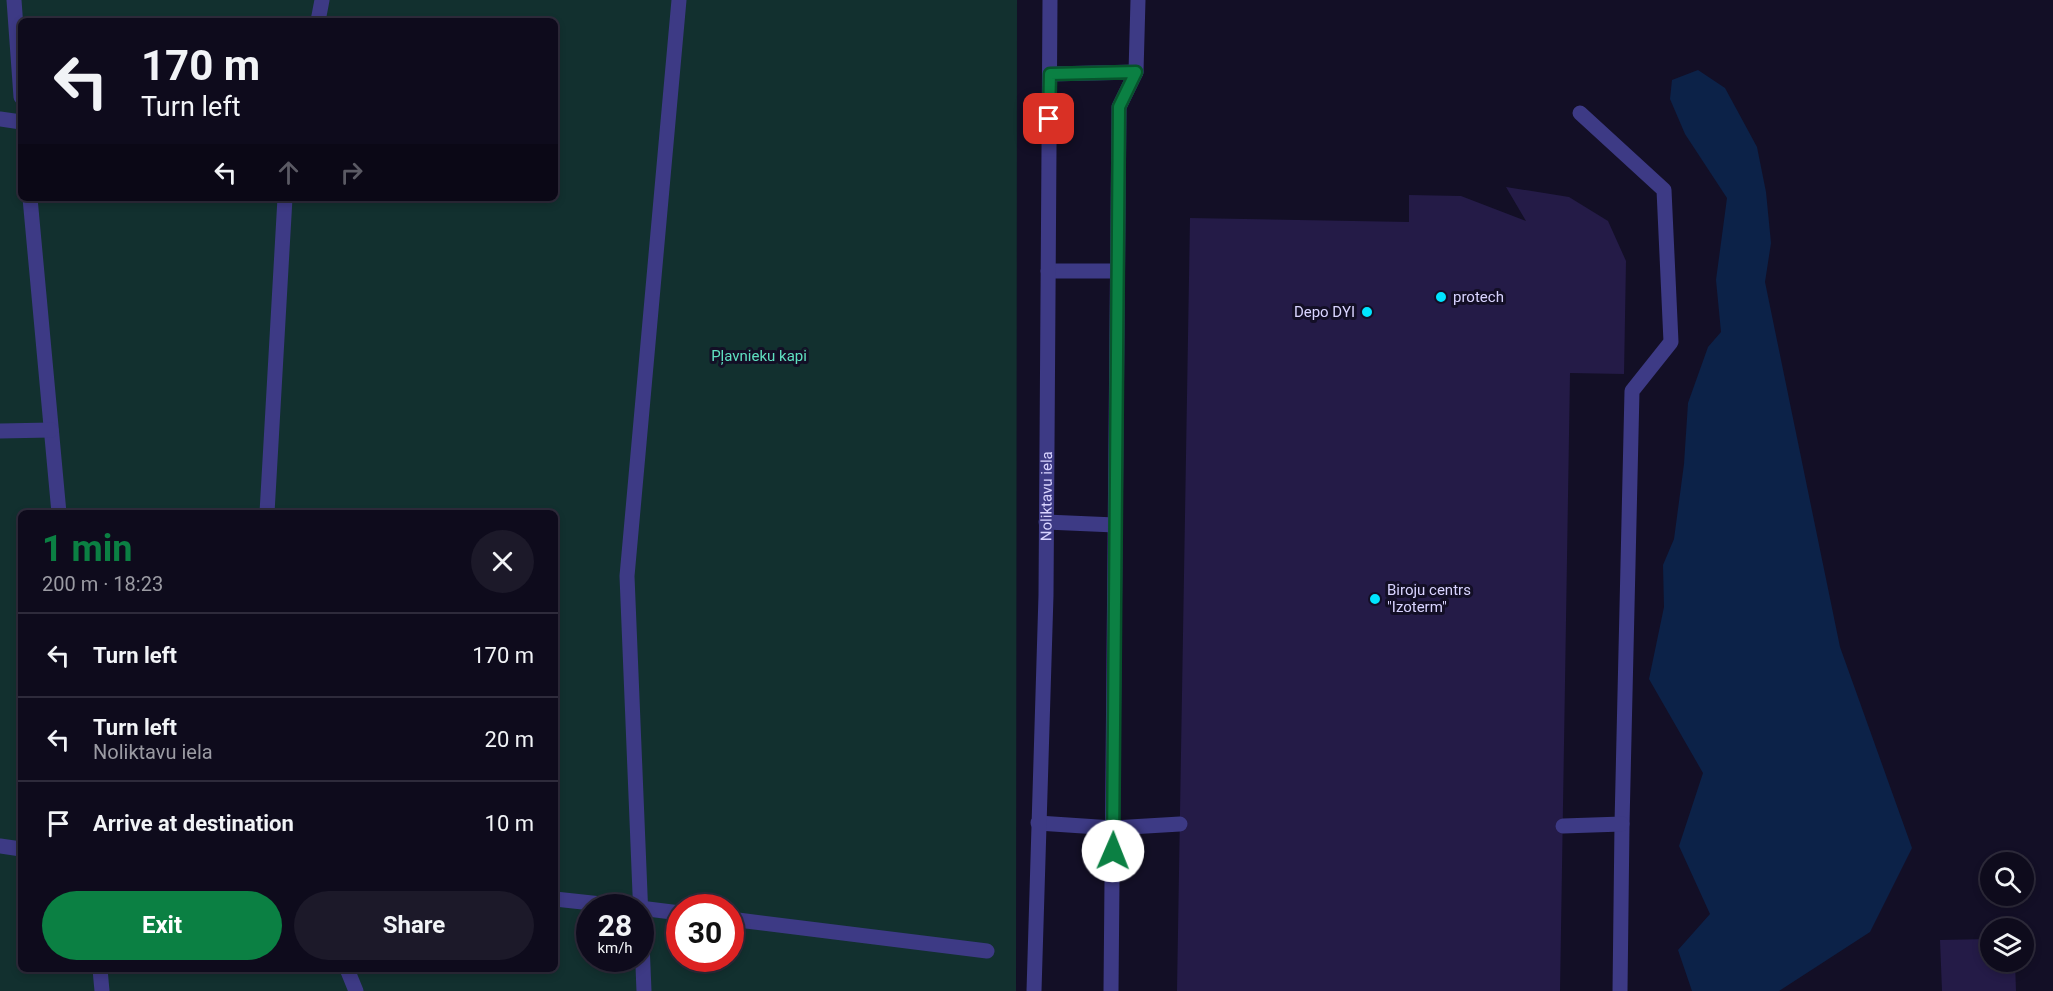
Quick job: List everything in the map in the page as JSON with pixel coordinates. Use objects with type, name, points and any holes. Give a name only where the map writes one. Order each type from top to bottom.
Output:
[{"type":"street","points":[[14,0],[18,55]]},
{"type":"street","points":[[319,18],[322,0]]},
{"type":"street","points":[[639,894],[627,576],[679,0]]},
{"type":"street","name":"Noliktavu iela","points":[[1035,991],[1046,595],[1050,0]]},
{"type":"street","points":[[1111,991],[1119,107],[1136,72],[1138,0]]},
{"type":"street","points":[[1050,74],[1136,72]]},
{"type":"street","points":[[1580,113],[1664,190],[1671,342],[1632,391],[1620,991]]},
{"type":"street","points":[[0,119],[18,122]]},
{"type":"street","points":[[30,201],[58,510]]},
{"type":"street","points":[[267,510],[285,201]]},
{"type":"street","points":[[1048,271],[1117,272]]},
{"type":"street","points":[[0,431],[51,430]]},
{"type":"street","points":[[1046,522],[1115,525]]},
{"type":"street","points":[[1038,823],[1113,828],[1180,824]]},
{"type":"street","points":[[1563,826],[1622,824]]},
{"type":"street","points":[[0,846],[18,849]]},
{"type":"street","points":[[558,899],[576,901]]},
{"type":"street","points":[[744,921],[987,951]]},
{"type":"street","points":[[100,972],[102,991]]},
{"type":"street","points":[[348,972],[356,991]]},
{"type":"street","points":[[643,972],[644,991]]},
{"type":"green space","name":"Pļavnieku kapi","points":[[0,0],[1017,0],[1016,991],[0,991]]},
{"type":"water","points":[[1698,70],[1725,88],[1757,147],[1766,192],[1771,243],[1765,282],[1840,647],[1912,848],[1870,932],[1779,991],[1692,991],[1678,950],[1710,914],[1679,846],[1703,773],[1649,679],[1664,607],[1663,565],[1674,539],[1684,464],[1688,403],[1708,347],[1721,332],[1716,280],[1727,198],[1685,134],[1670,99],[1672,80]]},
{"type":"building","name":"Biroju centrs \"Izoterm\"","points":[[1506,187],[1569,197],[1608,221],[1626,261],[1624,374],[1570,373],[1560,991],[1177,991],[1190,218],[1409,222],[1409,195],[1461,196],[1526,221]]},
{"type":"building","points":[[1980,939],[1980,972],[2015,972],[2016,991],[1942,991],[1940,940]]},
{"type":"place","name":"protech","points":[[1441,297]]},
{"type":"place","name":"Depo DYI","points":[[1367,312]]},
{"type":"place","name":"Biroju centrs \"Izoterm\"","points":[[1375,599]]},
{"type":"route","points":[[1049,119],[1050,74],[1136,72],[1119,107],[1113,851]]}]
